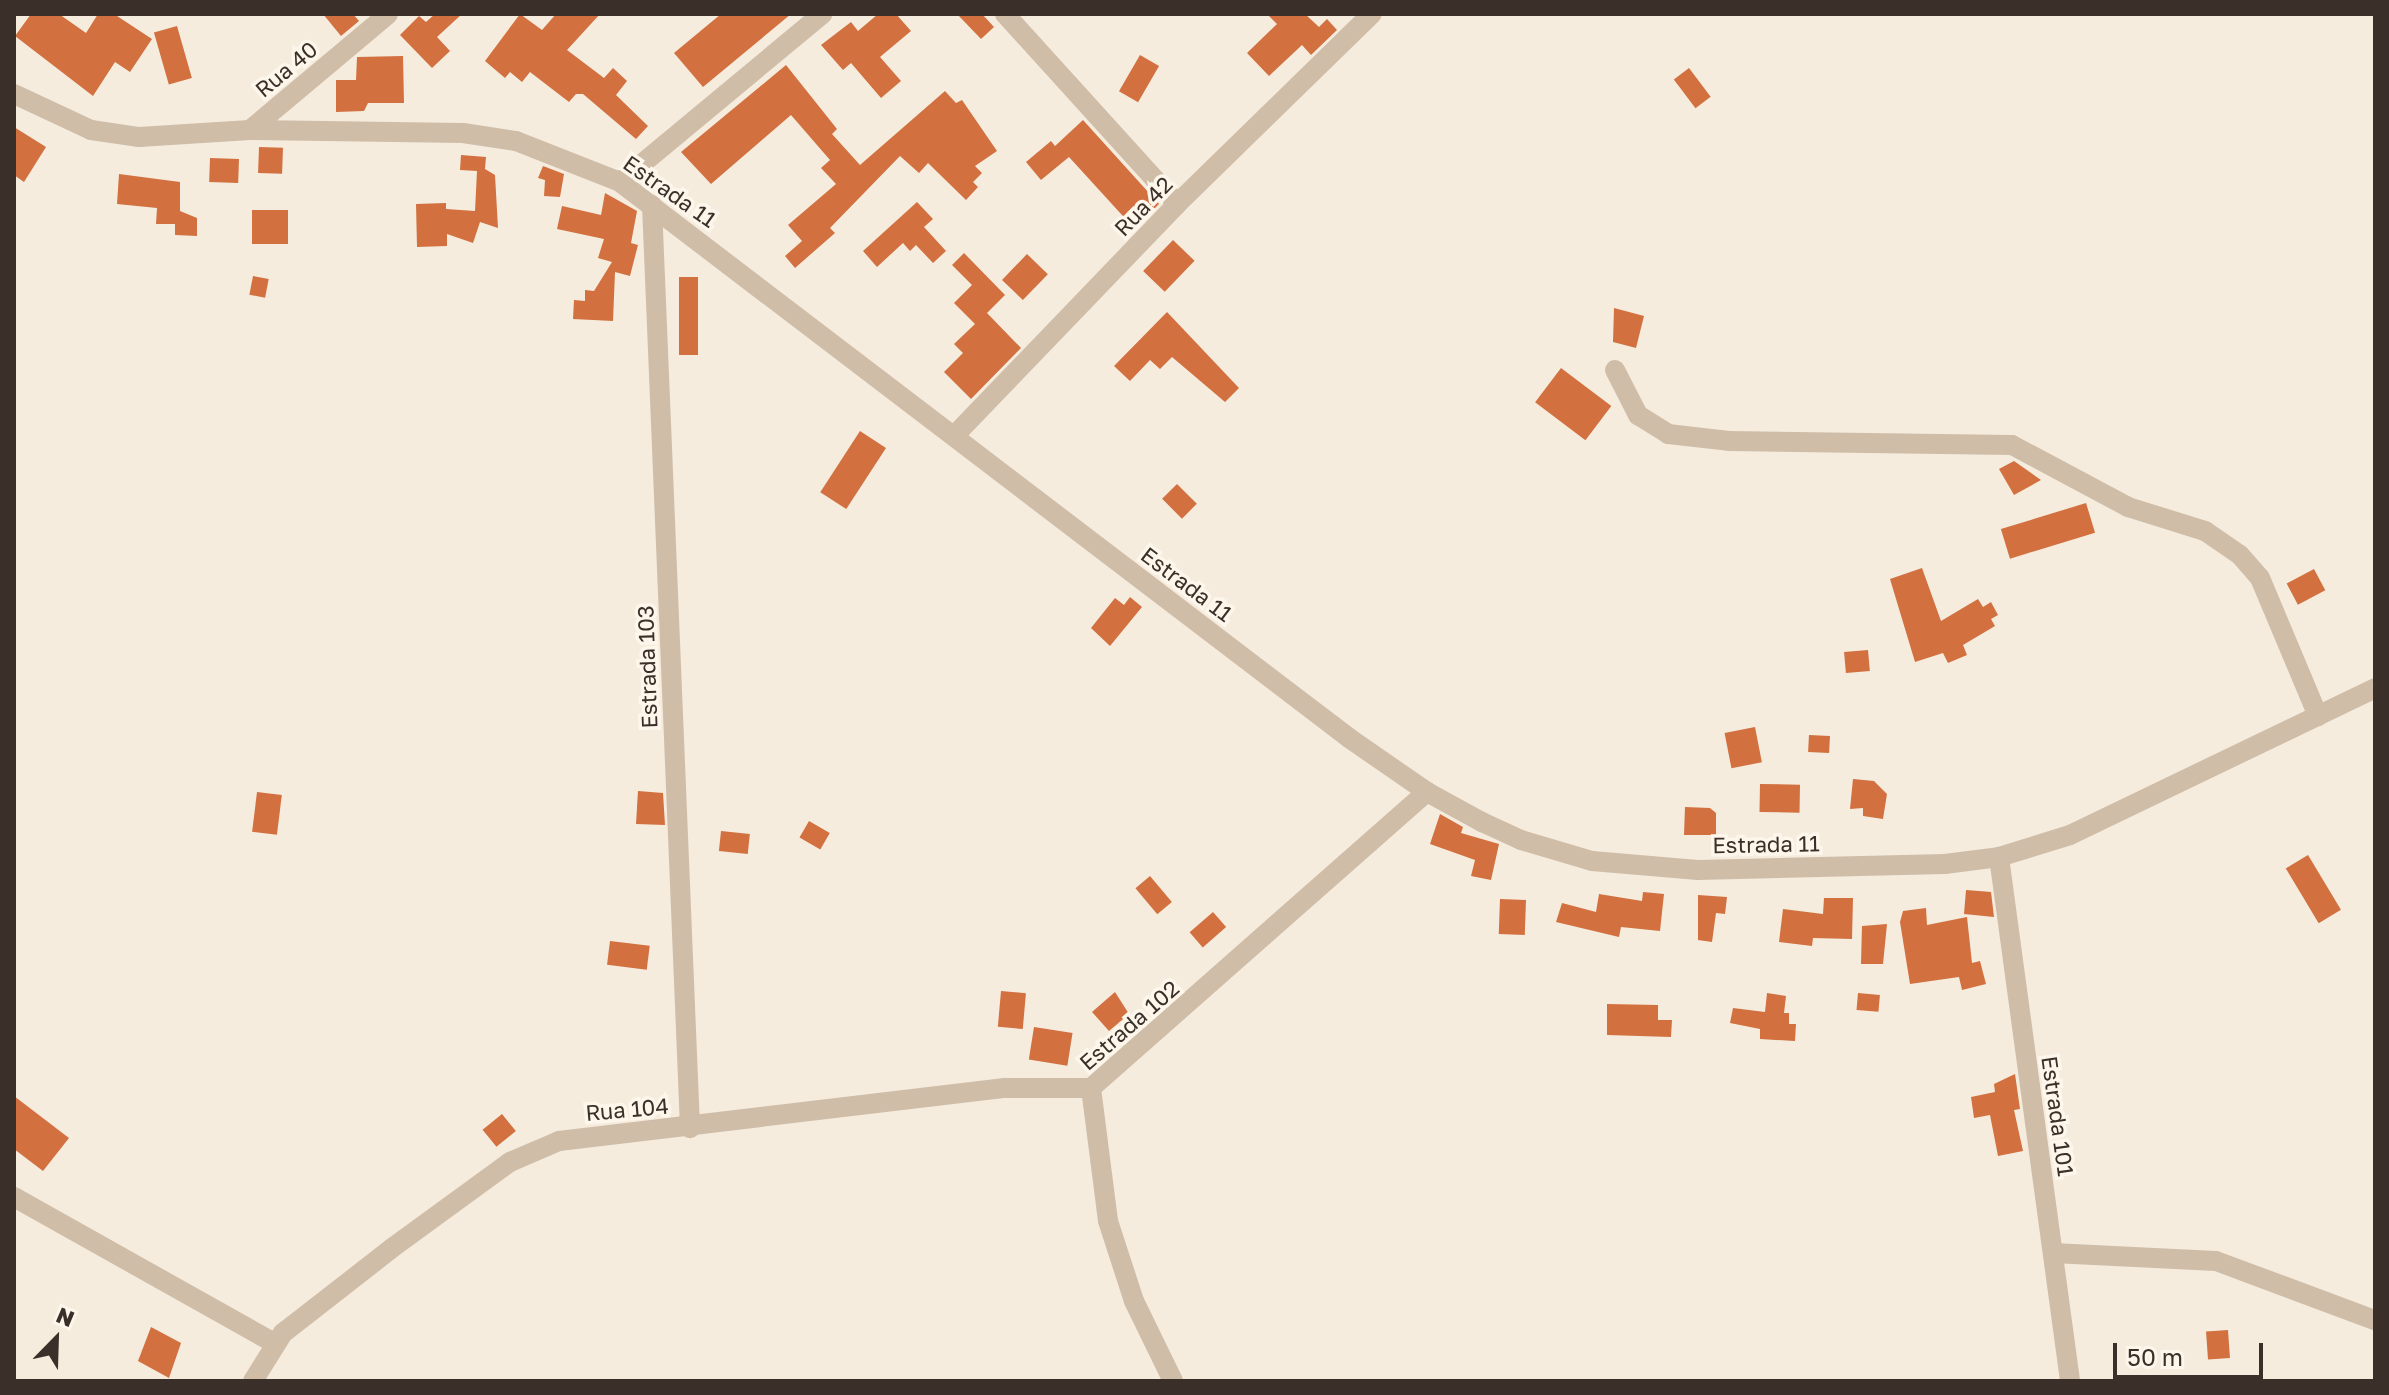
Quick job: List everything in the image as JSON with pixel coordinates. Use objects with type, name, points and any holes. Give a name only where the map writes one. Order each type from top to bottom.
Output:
[{"type":"street","name":"Rua 40","points":[[250,130],[388,14]]},
{"type":"street","points":[[620,182],[822,14]]},
{"type":"street","points":[[1005,14],[1177,204]]},
{"type":"street","name":"Rua 42","points":[[954,436],[1177,204],[1372,14]]},
{"type":"street","name":"Estrada 11","points":[[14,94],[91,130],[139,137],[250,130],[463,133],[516,141],[620,182],[1427,792],[1521,840],[1592,861],[1698,870],[1945,864],[1999,857],[2070,835],[2318,716],[2371,697]]},
{"type":"street","name":"Estrada 103","points":[[652,205],[690,1128]]},
{"type":"street","points":[[1615,370],[1638,415],[1668,434],[1729,441],[2012,445],[2128,507],[2205,531],[2240,555],[2260,578],[2318,716]]},
{"type":"street","name":"Estrada 102","points":[[1173,1381],[1134,1301],[1108,1221],[1091,1088],[1427,792]]},
{"type":"street","name":"Estrada 101","points":[[1999,857],[2070,1381]]},
{"type":"street","name":"Rua 104","points":[[253,1381],[274,1343],[418,1228],[510,1162],[593,1133],[690,1128],[1005,1088],[1091,1088]]},
{"type":"street","points":[[14,1197],[274,1343]]},
{"type":"street","points":[[2053,1253],[2216,1261],[2375,1320]]},
{"type":"building","points":[[31,14],[59,14],[86,33],[98,14],[114,14],[152,39],[130,72],[115,62],[93,96],[15,36]]},
{"type":"building","points":[[323,14],[353,14],[359,21],[341,36]]},
{"type":"building","points":[[435,14],[462,14],[437,37],[450,51],[432,68],[400,35],[419,16],[426,22]]},
{"type":"building","points":[[520,14],[542,30],[556,14],[600,14],[567,50],[604,78],[613,68],[627,81],[616,95],[648,126],[636,139],[583,94],[576,94],[569,102],[530,72],[522,82],[510,72],[505,78],[485,61]]},
{"type":"building","points":[[721,14],[791,14],[703,87],[674,53]]},
{"type":"building","points":[[878,14],[896,14],[911,31],[880,57],[901,81],[881,98],[851,63],[843,70],[821,45],[851,22],[858,31]]},
{"type":"building","points":[[957,14],[982,14],[994,27],[981,39]]},
{"type":"building","points":[[1267,14],[1305,14],[1319,27],[1327,19],[1337,30],[1311,55],[1302,45],[1269,76],[1247,53],[1277,24]]},
{"type":"building","points":[[177,26],[192,78],[169,85],[154,33]]},
{"type":"building","points":[[1140,55],[1159,66],[1138,102],[1119,91]]},
{"type":"building","points":[[403,56],[404,103],[368,103],[364,111],[336,112],[336,80],[356,80],[357,57]]},
{"type":"building","points":[[786,65],[837,129],[832,134],[860,165],[945,91],[956,103],[962,100],[997,151],[975,166],[982,173],[973,182],[978,187],[966,200],[928,163],[919,173],[900,156],[830,228],[835,233],[795,268],[785,256],[802,241],[788,225],[836,184],[821,168],[830,160],[791,115],[711,184],[681,152]]},
{"type":"building","points":[[1689,68],[1711,97],[1695,108],[1674,79]]},
{"type":"building","points":[[1083,120],[1159,204],[1142,221],[1137,215],[1132,226],[1069,157],[1041,180],[1026,162],[1051,141],[1055,146]]},
{"type":"building","points":[[14,127],[46,147],[24,182],[14,175]]},
{"type":"building","points":[[259,147],[283,148],[282,174],[258,173]]},
{"type":"building","points":[[461,155],[486,157],[485,169],[495,175],[498,228],[480,222],[473,243],[447,234],[447,246],[417,247],[416,204],[446,203],[446,209],[475,211],[477,171],[460,170]]},
{"type":"building","points":[[210,158],[239,159],[238,183],[209,182]]},
{"type":"building","points":[[543,166],[564,174],[560,197],[544,196],[545,180],[538,178]]},
{"type":"building","points":[[119,174],[180,182],[180,211],[197,218],[197,236],[175,235],[175,224],[156,224],[157,208],[117,204]]},
{"type":"building","points":[[605,193],[637,211],[631,243],[638,245],[630,276],[615,272],[613,321],[573,319],[574,300],[585,301],[585,290],[594,291],[612,262],[598,258],[604,239],[557,229],[562,206],[601,215]]},
{"type":"building","points":[[917,202],[933,219],[924,227],[946,251],[933,263],[916,245],[910,251],[903,243],[877,267],[863,251]]},
{"type":"building","points":[[252,210],[288,210],[288,244],[252,244]]},
{"type":"building","points":[[1173,240],[1195,261],[1165,292],[1143,271]]},
{"type":"building","points":[[964,253],[1005,295],[987,313],[1021,348],[971,399],[944,372],[963,353],[954,344],[975,324],[954,303],[972,285],[952,265]]},
{"type":"building","points":[[1027,254],[1048,274],[1023,300],[1002,280]]},
{"type":"building","points":[[253,276],[269,279],[265,298],[249,295]]},
{"type":"building","points":[[679,277],[698,277],[698,355],[679,355]]},
{"type":"building","points":[[1614,308],[1644,316],[1636,348],[1613,342]]},
{"type":"building","points":[[1167,312],[1239,388],[1225,402],[1172,357],[1160,369],[1150,360],[1130,381],[1114,366]]},
{"type":"building","points":[[1561,368],[1611,406],[1585,440],[1535,402]]},
{"type":"building","points":[[860,431],[886,448],[846,509],[820,492]]},
{"type":"building","points":[[2014,461],[2041,480],[2014,495],[1999,469]]},
{"type":"building","points":[[1177,484],[1197,504],[1182,519],[1162,499]]},
{"type":"building","points":[[2086,503],[2095,533],[2010,559],[2001,529]]},
{"type":"building","points":[[1922,568],[1941,621],[1978,599],[1983,607],[1991,602],[1998,615],[1991,619],[1995,626],[1963,645],[1967,655],[1948,663],[1943,653],[1915,662],[1890,579]]},
{"type":"building","points":[[2314,569],[2325,590],[2298,605],[2287,584]]},
{"type":"building","points":[[1130,597],[1142,607],[1110,646],[1091,628],[1115,598],[1124,605]]},
{"type":"building","points":[[1868,650],[1870,671],[1846,673],[1844,652]]},
{"type":"building","points":[[1755,727],[1762,762],[1731,768],[1725,733]]},
{"type":"building","points":[[1809,735],[1830,736],[1829,753],[1808,752]]},
{"type":"building","points":[[1853,779],[1874,781],[1887,794],[1883,819],[1863,816],[1863,808],[1850,809]]},
{"type":"building","points":[[1760,784],[1800,785],[1800,813],[1760,812]]},
{"type":"building","points":[[638,791],[663,793],[665,825],[636,824]]},
{"type":"building","points":[[257,792],[282,795],[277,835],[252,832]]},
{"type":"building","points":[[1685,807],[1710,808],[1716,813],[1716,835],[1684,835]]},
{"type":"building","points":[[1440,814],[1463,827],[1461,833],[1499,844],[1491,880],[1471,876],[1475,860],[1430,844]]},
{"type":"building","points":[[809,821],[830,833],[820,849],[800,837]]},
{"type":"building","points":[[721,831],[750,834],[748,854],[719,851]]},
{"type":"building","points":[[2308,855],[2341,910],[2319,923],[2286,868]]},
{"type":"building","points":[[1150,876],[1172,902],[1157,914],[1135,888]]},
{"type":"building","points":[[1966,890],[1991,892],[1994,917],[1964,914]]},
{"type":"building","points":[[1643,892],[1664,894],[1660,931],[1621,927],[1619,937],[1556,922],[1562,903],[1596,912],[1599,894],[1642,901]]},
{"type":"building","points":[[1698,895],[1727,897],[1725,914],[1716,913],[1712,942],[1698,940]]},
{"type":"building","points":[[1824,898],[1853,898],[1852,939],[1813,938],[1812,946],[1779,942],[1783,909],[1823,914]]},
{"type":"building","points":[[1500,899],[1526,900],[1525,935],[1499,934]]},
{"type":"building","points":[[1926,908],[1927,925],[1967,917],[1972,963],[1980,961],[1986,984],[1962,990],[1959,977],[1910,984],[1900,922],[1903,911]]},
{"type":"building","points":[[1213,912],[1226,927],[1203,947],[1190,932]]},
{"type":"building","points":[[1887,924],[1883,964],[1861,964],[1862,926]]},
{"type":"building","points":[[610,941],[650,946],[647,970],[607,965]]},
{"type":"building","points":[[1001,991],[1026,993],[1023,1029],[998,1027]]},
{"type":"building","points":[[1115,992],[1129,1014],[1109,1031],[1092,1012]]},
{"type":"building","points":[[1767,993],[1786,996],[1784,1013],[1789,1013],[1789,1024],[1796,1024],[1795,1041],[1760,1039],[1760,1029],[1730,1023],[1733,1008],[1765,1012]]},
{"type":"building","points":[[1858,993],[1880,995],[1878,1012],[1857,1010]]},
{"type":"building","points":[[1607,1004],[1658,1005],[1658,1020],[1672,1020],[1671,1037],[1607,1035]]},
{"type":"building","points":[[1034,1027],[1073,1033],[1067,1066],[1029,1060]]},
{"type":"building","points":[[2015,1074],[2020,1109],[2014,1110],[2023,1151],[1998,1156],[1990,1115],[1974,1118],[1971,1097],[1995,1092],[1994,1084]]},
{"type":"building","points":[[14,1096],[69,1138],[43,1171],[14,1149]]},
{"type":"building","points":[[502,1114],[516,1131],[496,1147],[483,1130]]},
{"type":"building","points":[[151,1327],[181,1343],[169,1378],[138,1361]]},
{"type":"building","points":[[2228,1330],[2230,1358],[2208,1359],[2206,1332]]}]
